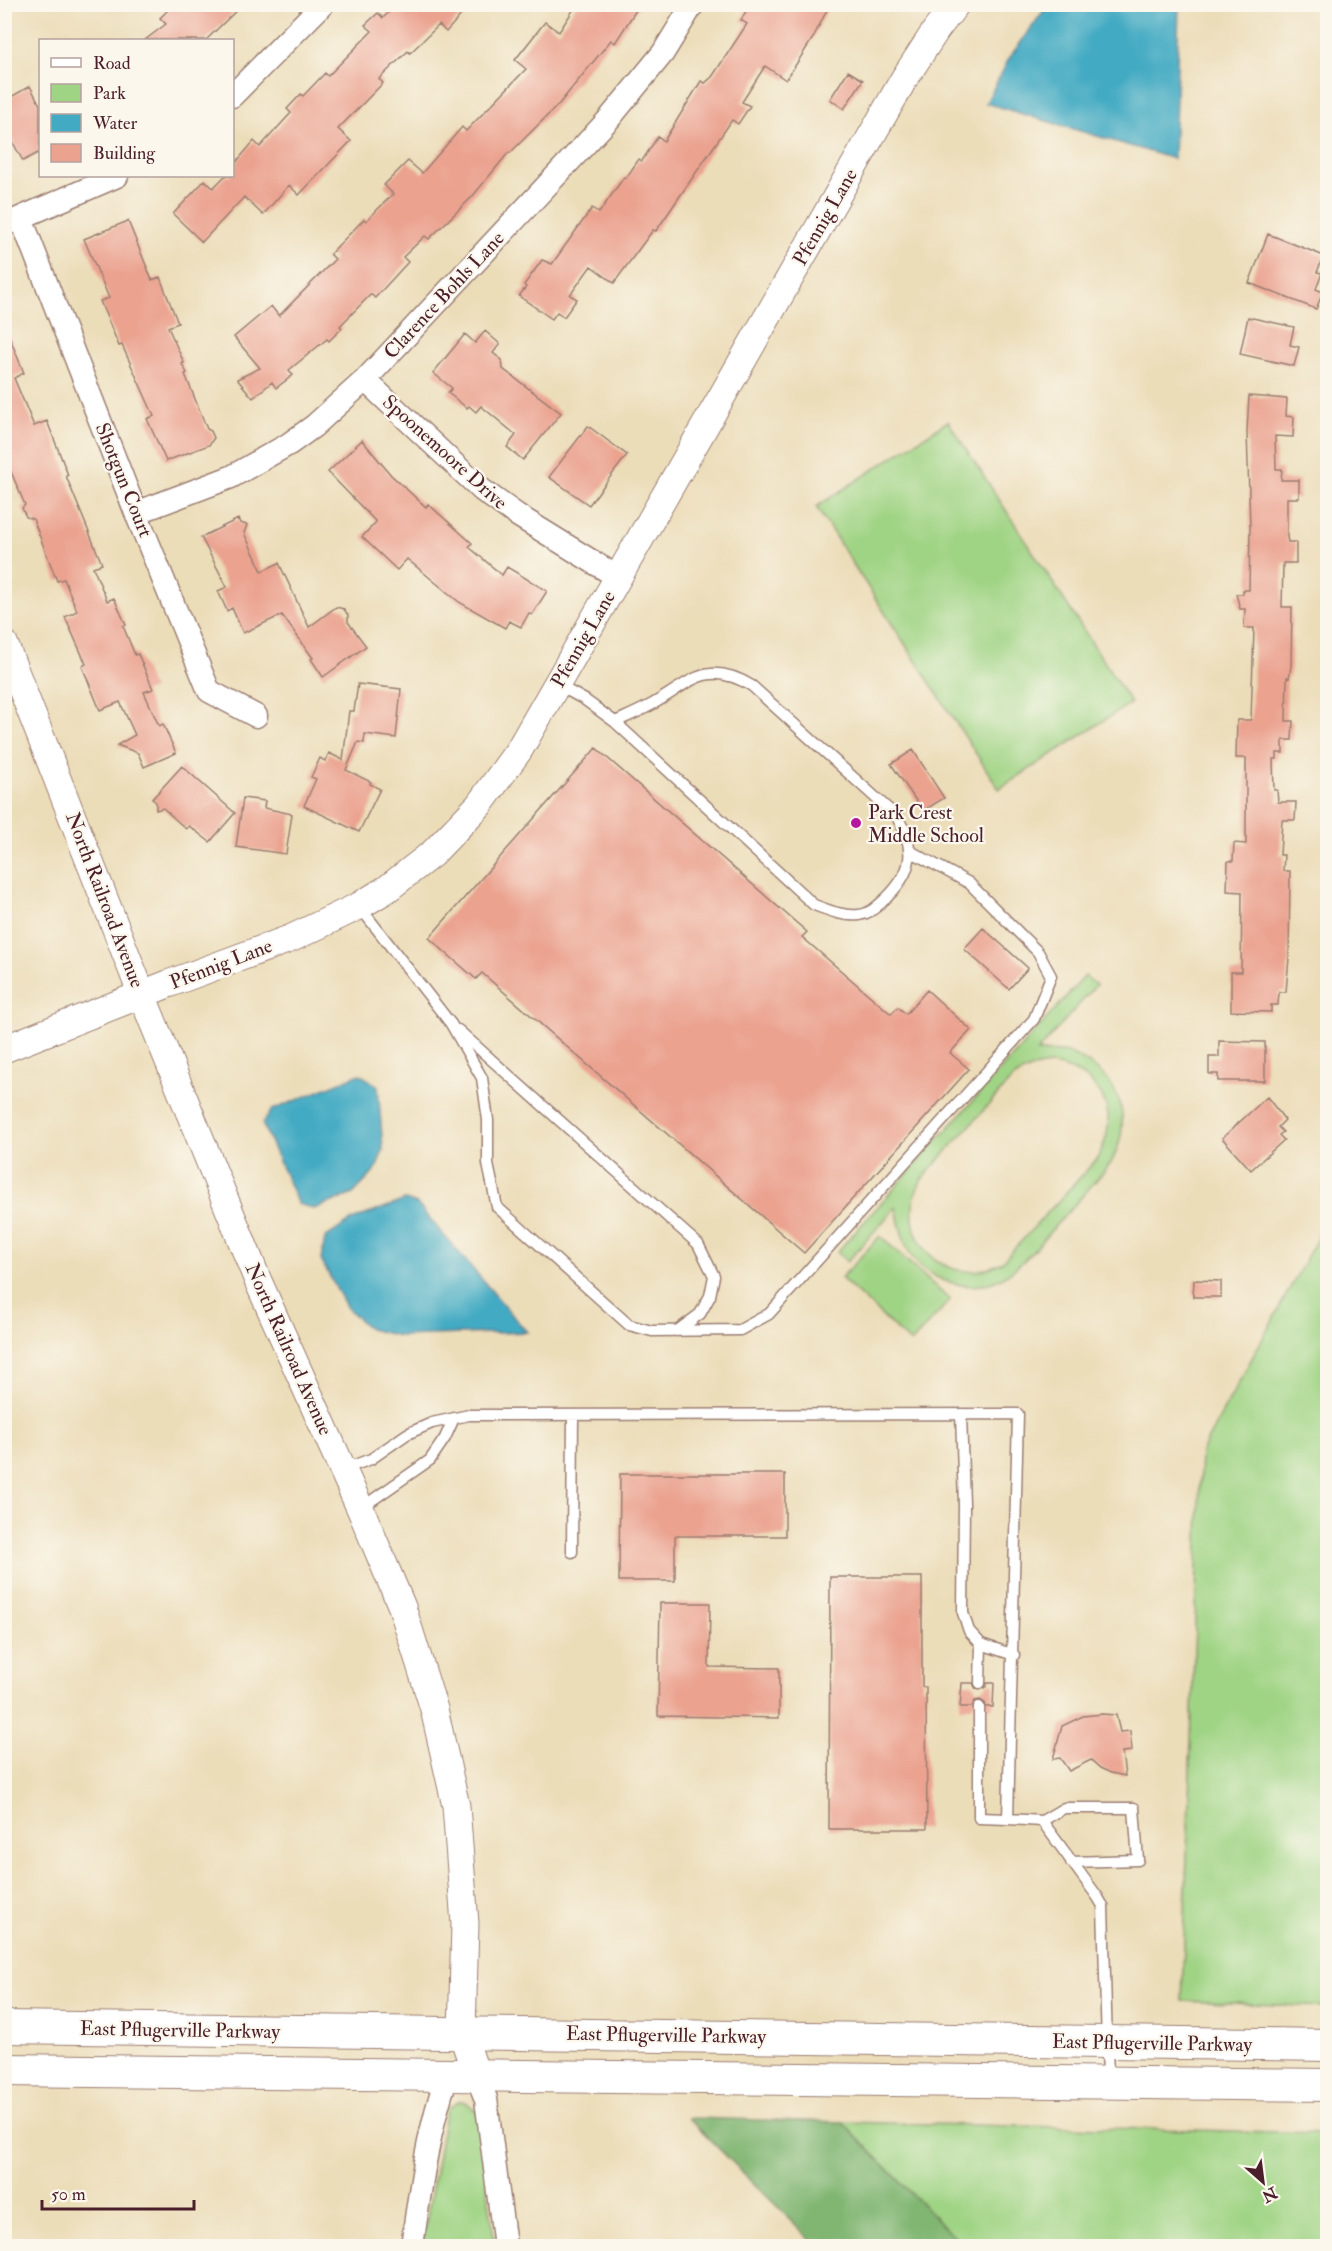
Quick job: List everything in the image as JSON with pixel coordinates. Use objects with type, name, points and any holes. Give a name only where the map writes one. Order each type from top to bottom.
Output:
[{"type":"main road","name":"East Pflugerville Parkway","points":[[4,2027],[1328,2045]]},
{"type":"main road","name":"East Pflugerville Parkway","points":[[4,2070],[1328,2085]]},
{"type":"street","points":[[234,94],[323,4]]},
{"type":"street","name":"Clarence Bohls Lane","points":[[136,513],[231,477],[270,456],[314,426],[364,380],[609,119],[663,53],[693,4]]},
{"type":"street","name":"Pfennig Lane","points":[[4,1049],[292,938],[359,906],[387,889],[433,853],[479,805],[519,750],[904,79],[956,4]]},
{"type":"street","points":[[13,222],[115,177]]},
{"type":"street","name":"Shotgun Court","points":[[13,222],[210,691],[256,716]]},
{"type":"street","name":"Spoonemoore Drive","points":[[364,380],[482,490],[517,515],[619,578]]},
{"type":"street","name":"North Railroad Avenue","points":[[4,643],[142,995],[258,1281],[402,1607],[434,1709],[456,1806],[465,1924],[462,2076]]},
{"type":"street","points":[[412,2247],[436,2110],[462,2076],[487,2104],[505,2247]]},
{"type":"lane","points":[[557,684],[585,700],[615,722],[814,905],[838,913],[858,915],[872,911],[894,891],[908,869],[910,851],[907,833],[897,817],[752,686],[739,678],[706,673],[689,680],[650,706],[615,722]]},
{"type":"lane","points":[[359,906],[451,1024],[482,1078],[488,1119],[489,1164],[496,1208],[629,1325],[652,1331],[740,1330],[769,1314],[1034,1019],[1051,976],[1038,952],[969,883],[910,851]]},
{"type":"lane","points":[[451,1024],[698,1244],[714,1276],[710,1296],[700,1314],[677,1330]]},
{"type":"lane","points":[[961,1414],[964,1504],[963,1613],[969,1631],[981,1644],[1014,1655]]},
{"type":"lane","points":[[342,1470],[371,1459],[407,1434],[432,1423],[469,1415],[1018,1414],[1014,1655],[1008,1819]]},
{"type":"lane","points":[[572,1552],[573,1416]]},
{"type":"lane","points":[[360,1508],[430,1460],[445,1438],[454,1418]]},
{"type":"lane","points":[[980,1683],[981,1644]]},
{"type":"lane","points":[[979,1707],[979,1818],[1042,1821],[1064,1808],[1134,1808],[1138,1860],[1071,1862]]},
{"type":"lane","points":[[1042,1821],[1103,1906],[1108,2082]]},
{"type":"green space","points":[[948,421],[1131,703],[999,789],[816,507]]},
{"type":"green space","points":[[1085,976],[1096,985],[1037,1052],[1069,1053],[1094,1067],[1105,1077],[1119,1099],[1122,1112],[1121,1137],[1111,1163],[1032,1252],[1008,1274],[994,1281],[979,1285],[962,1285],[943,1280],[922,1268],[914,1260],[904,1241],[896,1207],[847,1262],[837,1252]],"holes":[[[1043,1066],[1067,1069],[1082,1075],[1094,1085],[1107,1111],[1108,1126],[1105,1142],[1097,1159],[1002,1262],[981,1270],[961,1271],[944,1265],[929,1254],[918,1239],[913,1221],[914,1200],[922,1179],[1010,1081],[1028,1070]]]},
{"type":"green space","points":[[1327,1220],[1327,2007],[1182,2001],[1201,1452]]},
{"type":"green space","points":[[880,1236],[950,1300],[911,1343],[841,1278]]},
{"type":"green space","points":[[460,2101],[466,2102],[478,2113],[495,2246],[422,2246],[445,2114],[448,2108]]},
{"type":"green space","points":[[688,2118],[842,2122],[963,2246],[817,2246]]},
{"type":"green space","points":[[842,2122],[1327,2133],[1327,2246],[963,2246]]},
{"type":"water","points":[[1048,5],[1179,5],[1174,159],[986,103],[1010,57]]},
{"type":"water","points":[[360,1074],[378,1086],[383,1150],[376,1170],[353,1194],[314,1209],[298,1204],[262,1123],[272,1110]]},
{"type":"water","points":[[405,1200],[417,1204],[527,1332],[399,1336],[369,1329],[347,1308],[321,1260],[325,1238],[352,1220]]},
{"type":"building","points":[[174,4],[243,4],[207,39],[146,39],[166,24],[160,18]]},
{"type":"building","points":[[397,4],[471,4],[446,32],[439,25],[379,79],[383,83],[338,129],[351,141],[299,195],[289,185],[263,215],[244,197],[202,242],[173,214],[205,180],[213,188],[224,177],[234,177],[234,165],[254,141],[260,147],[291,113],[287,109],[301,94],[303,96],[325,73],[328,76],[372,31],[365,25],[378,13],[383,18]]},
{"type":"building","points":[[577,4],[640,4],[615,43],[611,40],[559,104],[509,152],[472,197],[429,239],[425,236],[403,257],[408,262],[375,298],[371,294],[329,341],[327,339],[289,370],[293,375],[276,388],[272,382],[253,398],[237,379],[260,368],[234,337],[271,306],[279,316],[335,259],[330,254],[364,219],[366,221],[393,194],[384,185],[408,161],[422,173],[462,127],[466,131],[526,69],[515,60],[545,22],[559,32]]},
{"type":"building","points":[[750,4],[830,4],[813,38],[786,80],[765,66],[742,102],[750,106],[738,124],[732,120],[656,231],[653,230],[614,283],[591,266],[570,295],[577,299],[564,317],[557,312],[552,319],[519,296],[542,260],[552,264],[592,208],[599,213],[624,177],[626,178],[639,159],[642,161],[658,136],[664,141],[701,81],[705,83],[712,77],[747,24],[741,20]]},
{"type":"building","points":[[848,71],[863,80],[844,109],[830,99]]},
{"type":"building","points":[[30,86],[39,103],[39,153],[23,161],[4,126],[4,101]]},
{"type":"building","points":[[128,221],[152,280],[160,277],[178,323],[168,327],[184,363],[182,364],[187,373],[185,374],[207,429],[211,431],[214,438],[209,445],[166,461],[147,419],[154,416],[122,345],[119,346],[100,301],[109,298],[84,239]]},
{"type":"building","points":[[1268,234],[1324,256],[1317,272],[1322,273],[1316,289],[1323,292],[1316,309],[1249,283]]},
{"type":"building","points":[[1248,317],[1294,327],[1290,345],[1299,347],[1294,366],[1240,354]]},
{"type":"building","points":[[5,326],[24,373],[14,378],[34,426],[47,421],[68,475],[66,476],[102,564],[93,567],[107,601],[114,598],[126,625],[123,626],[135,655],[138,654],[153,689],[144,692],[159,726],[163,724],[176,753],[144,767],[138,753],[117,745],[135,735],[120,702],[100,710],[82,666],[86,664],[65,617],[77,611],[64,579],[57,581],[33,519],[26,517],[22,508],[25,505],[4,455]]},
{"type":"building","points":[[485,331],[500,344],[493,353],[502,360],[503,369],[561,413],[523,460],[507,447],[516,435],[481,406],[476,412],[469,406],[467,408],[448,393],[452,388],[433,373],[465,334],[475,343]]},
{"type":"building","points":[[1249,396],[1287,399],[1286,416],[1294,417],[1293,437],[1275,436],[1276,469],[1282,469],[1281,480],[1299,480],[1299,498],[1287,498],[1287,537],[1288,542],[1296,542],[1296,563],[1283,563],[1282,607],[1292,607],[1291,666],[1289,678],[1287,677],[1286,721],[1293,721],[1292,740],[1283,740],[1283,753],[1277,753],[1277,759],[1273,759],[1274,790],[1277,790],[1278,802],[1296,802],[1295,820],[1282,820],[1280,855],[1284,855],[1283,871],[1290,871],[1289,958],[1286,992],[1279,992],[1278,1005],[1271,1005],[1271,1012],[1231,1011],[1231,972],[1241,972],[1242,892],[1227,891],[1228,861],[1233,861],[1234,843],[1246,844],[1246,758],[1236,758],[1237,720],[1251,720],[1254,628],[1244,628],[1245,609],[1240,609],[1236,594],[1243,594],[1243,590],[1249,590],[1247,431]]},
{"type":"building","points":[[588,426],[627,455],[589,505],[549,477]]},
{"type":"building","points":[[362,440],[391,475],[426,507],[428,504],[472,543],[469,547],[502,575],[507,567],[547,591],[532,615],[529,613],[521,627],[509,621],[505,628],[459,602],[407,559],[397,570],[362,537],[376,522],[328,472]]},
{"type":"building","points":[[238,519],[240,523],[247,525],[244,533],[262,571],[279,563],[309,627],[336,607],[344,609],[348,615],[348,622],[366,646],[323,677],[311,659],[313,658],[282,615],[243,633],[232,608],[227,611],[218,591],[227,587],[201,537]]},
{"type":"building","points":[[358,684],[401,689],[396,738],[365,734],[364,743],[358,742],[346,770],[380,789],[359,832],[304,806],[316,779],[311,777],[320,758],[325,761],[329,753],[343,760],[349,711],[354,711]]},
{"type":"building","points":[[596,748],[807,932],[802,937],[891,1014],[898,1007],[906,1014],[927,990],[971,1030],[950,1053],[969,1069],[804,1253],[482,973],[476,979],[429,938]]},
{"type":"building","points":[[913,750],[944,798],[923,811],[891,764]]},
{"type":"building","points":[[182,766],[235,813],[210,842],[189,826],[186,829],[163,808],[156,810],[156,802],[152,799]]},
{"type":"building","points":[[243,798],[265,801],[264,808],[292,814],[286,854],[236,847]]},
{"type":"building","points":[[983,928],[1028,968],[1009,989],[964,949]]},
{"type":"building","points":[[1219,1041],[1265,1042],[1265,1081],[1218,1081],[1218,1074],[1209,1074],[1209,1057],[1219,1057]]},
{"type":"building","points":[[1267,1097],[1285,1120],[1278,1127],[1283,1132],[1279,1135],[1284,1140],[1251,1170],[1222,1138]]},
{"type":"building","points":[[1194,1280],[1221,1281],[1221,1297],[1193,1297]]},
{"type":"building","points":[[620,1474],[785,1474],[785,1536],[675,1536],[675,1581],[619,1581]]},
{"type":"building","points":[[830,1577],[922,1577],[922,1687],[926,1687],[927,1829],[829,1829]]},
{"type":"building","points":[[660,1603],[710,1603],[709,1667],[779,1668],[779,1718],[658,1716]]},
{"type":"building","points":[[962,1683],[973,1683],[976,1689],[980,1690],[986,1687],[987,1683],[994,1683],[993,1707],[986,1707],[985,1703],[980,1700],[975,1701],[972,1707],[960,1707]]},
{"type":"building","points":[[1116,1715],[1120,1732],[1130,1731],[1132,1751],[1122,1752],[1125,1776],[1100,1768],[1091,1760],[1069,1771],[1060,1758],[1053,1759],[1062,1726],[1083,1716]]},
{"type":"place","name":"Park Crest Middle School","points":[[856,823]]}]
